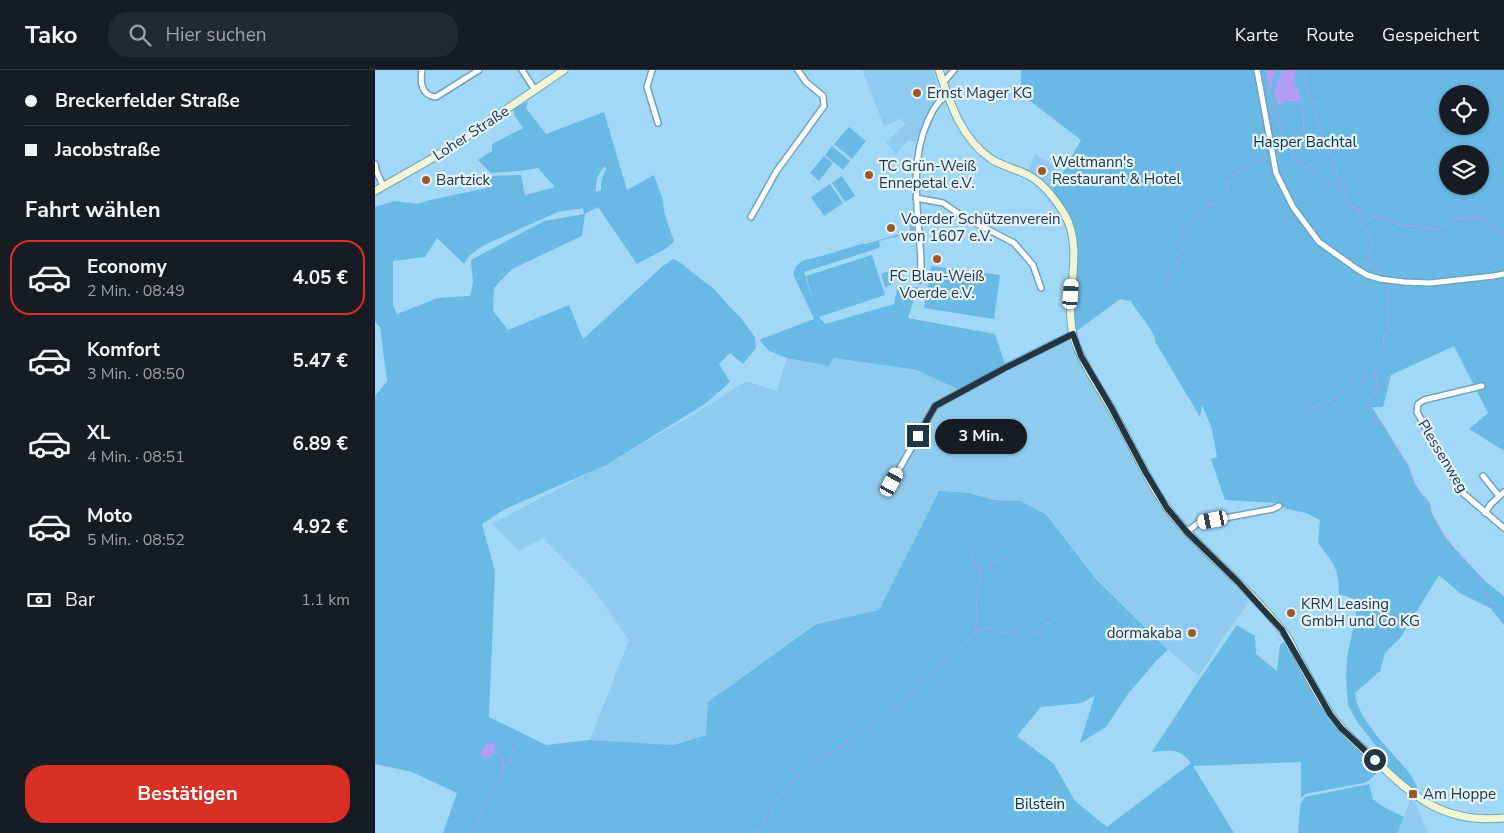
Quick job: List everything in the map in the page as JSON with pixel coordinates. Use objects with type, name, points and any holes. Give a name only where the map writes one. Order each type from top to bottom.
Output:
[{"type":"main road","name":"Loher Straße","points":[[375,191],[438,155],[564,70]]},
{"type":"main road","points":[[939,70],[947,96],[963,130],[982,151],[996,162],[1027,174],[1034,179],[1051,196],[1065,215],[1071,232],[1073,250],[1070,316],[1073,334],[1081,356],[1159,495],[1171,512],[1187,532],[1238,582],[1282,630],[1323,704],[1333,718],[1356,743],[1409,792],[1439,809],[1469,817],[1504,818]]},
{"type":"street","points":[[422,70],[421,84],[423,88],[429,95],[436,97],[479,70]]},
{"type":"street","points":[[522,70],[535,90]]},
{"type":"street","points":[[652,70],[647,87],[658,123]]},
{"type":"street","points":[[751,217],[776,172],[809,130],[824,106],[823,96],[807,82],[798,70]]},
{"type":"street","points":[[943,83],[954,70]]},
{"type":"street","points":[[1257,70],[1276,173],[1293,207],[1319,242],[1357,269],[1367,275],[1380,279],[1431,283],[1504,274]]},
{"type":"street","points":[[919,280],[921,273],[916,198],[918,152],[921,137],[932,112],[940,100],[947,96]]},
{"type":"street","points":[[375,164],[383,186]]},
{"type":"street","points":[[916,198],[943,203],[962,216],[1014,243],[1033,265],[1041,288]]},
{"type":"street","points":[[892,482],[935,406],[1073,334]]},
{"type":"street","name":"Plessenweg","points":[[1482,386],[1425,400],[1418,404],[1417,409],[1421,422],[1457,485],[1464,494],[1504,528]]},
{"type":"street","points":[[1483,476],[1502,494],[1485,513]]},
{"type":"street","points":[[1187,532],[1198,523],[1273,509],[1279,506]]},
{"type":"shaded area","points":[[862,70],[933,70],[940,93],[923,123],[916,142],[908,140],[896,154],[886,143],[905,124],[901,119],[884,126]]},
{"type":"shaded area","points":[[1266,70],[1275,70],[1270,93]]},
{"type":"shaded area","points":[[1282,70],[1295,70],[1294,81],[1301,99],[1299,101],[1286,101],[1278,106],[1274,92]]},
{"type":"shaded area","points":[[1035,154],[1063,172],[1052,191],[1039,178],[1028,171]]},
{"type":"shaded area","points":[[1069,341],[1150,485],[1173,521],[1249,602],[1224,636],[1199,676],[1168,650],[1097,579],[1046,513],[1021,501],[993,500],[969,493],[939,491],[879,610],[838,619],[839,615],[837,619],[815,624],[708,702],[706,734],[673,745],[590,740],[629,640],[590,585],[543,538],[519,551],[492,524],[622,455],[693,415],[746,381],[777,391],[787,358],[829,366],[833,358],[917,370],[963,393]]},
{"type":"shaded area","points":[[489,742],[496,745],[495,750],[493,754],[484,758],[480,752]]},
{"type":"shaded area","points":[[1411,799],[1417,806],[1428,833],[1397,833]]},
{"type":"green space","name":"Hasper Bachtal","points":[[1021,70],[1504,70],[1504,449],[1469,429],[1488,413],[1454,346],[1391,375],[1383,407],[1372,407],[1408,465],[1414,482],[1430,503],[1432,514],[1443,534],[1486,582],[1504,596],[1504,625],[1490,608],[1460,593],[1439,575],[1401,637],[1385,653],[1380,671],[1355,693],[1357,703],[1368,724],[1409,773],[1420,794],[1388,769],[1387,760],[1358,723],[1348,705],[1347,658],[1356,615],[1354,599],[1339,594],[1338,577],[1334,566],[1318,543],[1320,520],[1306,513],[1286,509],[1278,503],[1225,500],[1211,459],[1217,457],[1213,431],[1202,405],[1200,417],[1156,343],[1149,326],[1131,301],[1120,299],[1074,333],[1071,303],[1074,231],[1052,191],[1081,140],[1021,94]]},
{"type":"green space","name":"Bilstein","points":[[528,102],[526,108],[546,134],[604,112],[627,190],[654,175],[674,242],[637,264],[598,207],[585,214],[582,236],[512,269],[494,288],[493,311],[508,330],[569,305],[583,339],[673,259],[715,290],[741,318],[755,337],[756,348],[743,364],[730,353],[719,364],[730,382],[705,404],[606,465],[505,509],[482,524],[495,571],[489,717],[546,745],[590,740],[673,745],[706,735],[708,702],[816,624],[879,610],[939,491],[969,493],[994,500],[1021,501],[1046,514],[1097,580],[1168,650],[1128,694],[1106,727],[1080,743],[1095,695],[1082,703],[1041,707],[1017,736],[1054,764],[1075,801],[1107,827],[1191,763],[1178,752],[1169,750],[1152,752],[1237,625],[1255,636],[1256,654],[1277,671],[1280,645],[1284,642],[1330,722],[1379,770],[1371,779],[1364,783],[1310,793],[1301,798],[1301,762],[1193,766],[1234,833],[443,833],[457,793],[412,772],[375,764],[375,396],[387,381],[380,327],[375,322],[375,207],[394,201],[418,204],[487,188],[484,176],[521,175],[525,195],[555,187],[538,168],[491,173],[478,160],[492,151],[492,144],[523,128],[515,116],[513,108]],"holes":[[[605,166],[601,190],[596,192],[597,178]],[[583,208],[584,214],[544,221],[471,260],[473,283],[470,296],[438,298],[397,314],[393,305],[393,261],[425,257],[437,238],[464,264],[470,255],[484,245],[558,212]]]},
{"type":"green space","points":[[849,127],[866,141],[852,159],[834,144]]},
{"type":"green space","points":[[832,146],[850,161],[843,170],[825,155]]},
{"type":"green space","points":[[824,156],[833,163],[819,181],[810,173]]},
{"type":"green space","points":[[842,176],[855,196],[845,202],[832,183]]},
{"type":"green space","points":[[830,184],[843,203],[824,216],[811,197]]},
{"type":"green space","points":[[913,216],[914,232],[879,241],[880,247],[876,249],[804,272],[815,307],[806,276],[872,255],[885,295],[819,317],[825,324],[894,304],[897,290],[918,287],[908,318],[995,334],[1005,364],[961,391],[917,370],[834,358],[829,366],[787,358],[769,351],[759,340],[814,319],[793,274],[796,266],[802,261],[910,231],[910,217]]},
{"type":"green space","points":[[931,266],[1000,275],[994,319],[924,308]]},
{"type":"green space","points":[[889,271],[893,284],[885,287],[881,274]]},
{"type":"green space","points":[[1369,784],[1373,799],[1382,806],[1404,817],[1397,833],[1298,833],[1300,806],[1305,797]]},
{"type":"waterway","points":[[1303,70],[1308,92],[1314,102],[1316,118],[1345,189],[1346,200],[1350,206],[1401,225],[1432,229],[1440,229],[1456,219],[1478,217],[1485,220],[1504,235]]},
{"type":"waterway","points":[[1270,93],[1287,149],[1276,154]]},
{"type":"waterway","points":[[1301,99],[1303,128],[1302,132],[1291,138],[1290,148],[1294,152],[1293,159],[1340,191]]},
{"type":"waterway","points":[[1232,175],[1249,165],[1267,158]]},
{"type":"waterway","points":[[1226,192],[1227,179]]},
{"type":"waterway","points":[[1182,237],[1194,219],[1207,209],[1208,205],[1216,203]]},
{"type":"waterway","points":[[1357,211],[1373,243],[1368,253],[1369,259],[1365,262],[1374,267],[1380,274]]},
{"type":"waterway","points":[[1167,280],[1184,250],[1181,247]]},
{"type":"waterway","points":[[1382,348],[1388,329],[1388,309],[1390,306],[1388,305],[1389,298],[1385,285]]},
{"type":"waterway","points":[[1370,410],[1367,404],[1376,392],[1376,367]]},
{"type":"waterway","points":[[1361,381],[1371,378],[1375,374]]},
{"type":"waterway","points":[[1299,416],[1334,399],[1355,382]]},
{"type":"waterway","points":[[1375,416],[1375,419],[1386,429],[1388,435]]},
{"type":"waterway","points":[[1393,442],[1408,465],[1416,487],[1429,504],[1432,514],[1443,534],[1481,577],[1480,588],[1487,598]]},
{"type":"waterway","points":[[917,685],[939,664],[960,649],[976,632],[980,573],[978,566],[972,558],[972,551]]},
{"type":"waterway","points":[[997,562],[1007,558]]},
{"type":"waterway","points":[[980,573],[985,567],[993,564]]},
{"type":"waterway","points":[[1492,602],[1494,604],[1493,602]]},
{"type":"waterway","points":[[1035,634],[1046,623],[1052,625]]},
{"type":"waterway","points":[[976,631],[990,628],[1007,633],[1020,628]]},
{"type":"waterway","points":[[890,712],[917,689]]},
{"type":"waterway","points":[[776,801],[791,782],[803,772],[858,736],[878,720]]},
{"type":"waterway","points":[[470,833],[501,777],[502,770],[507,766],[515,746]]},
{"type":"waterway","points":[[493,752],[503,760],[503,768]]},
{"type":"waterway","points":[[757,833],[773,806]]},
{"type":"place","name":"Ernst Mager KG","points":[[917,93]]},
{"type":"place","name":"Weltmann's Restaurant & Hotel","points":[[1042,171]]},
{"type":"place","name":"TC Grün-Weiß Ennepetal e.V.","points":[[869,175]]},
{"type":"place","name":"Bartzick","points":[[426,180]]},
{"type":"place","name":"Voerder Schützenverein von 1607 e.V.","points":[[891,228]]},
{"type":"place","name":"FC Blau-Weiß Voerde e.V.","points":[[937,259]]},
{"type":"place","name":"KRM Leasing GmbH und Co KG","points":[[1291,613]]},
{"type":"place","name":"dormakaba","points":[[1192,633]]},
{"type":"place","name":"Am Hoppe","points":[[1413,794]]},
{"type":"route","points":[[918,436],[935,406],[1073,334],[1075,344],[1085,365],[1111,407],[1167,508],[1187,532],[1273,619],[1287,636],[1330,714],[1341,728],[1375,760]]}]
